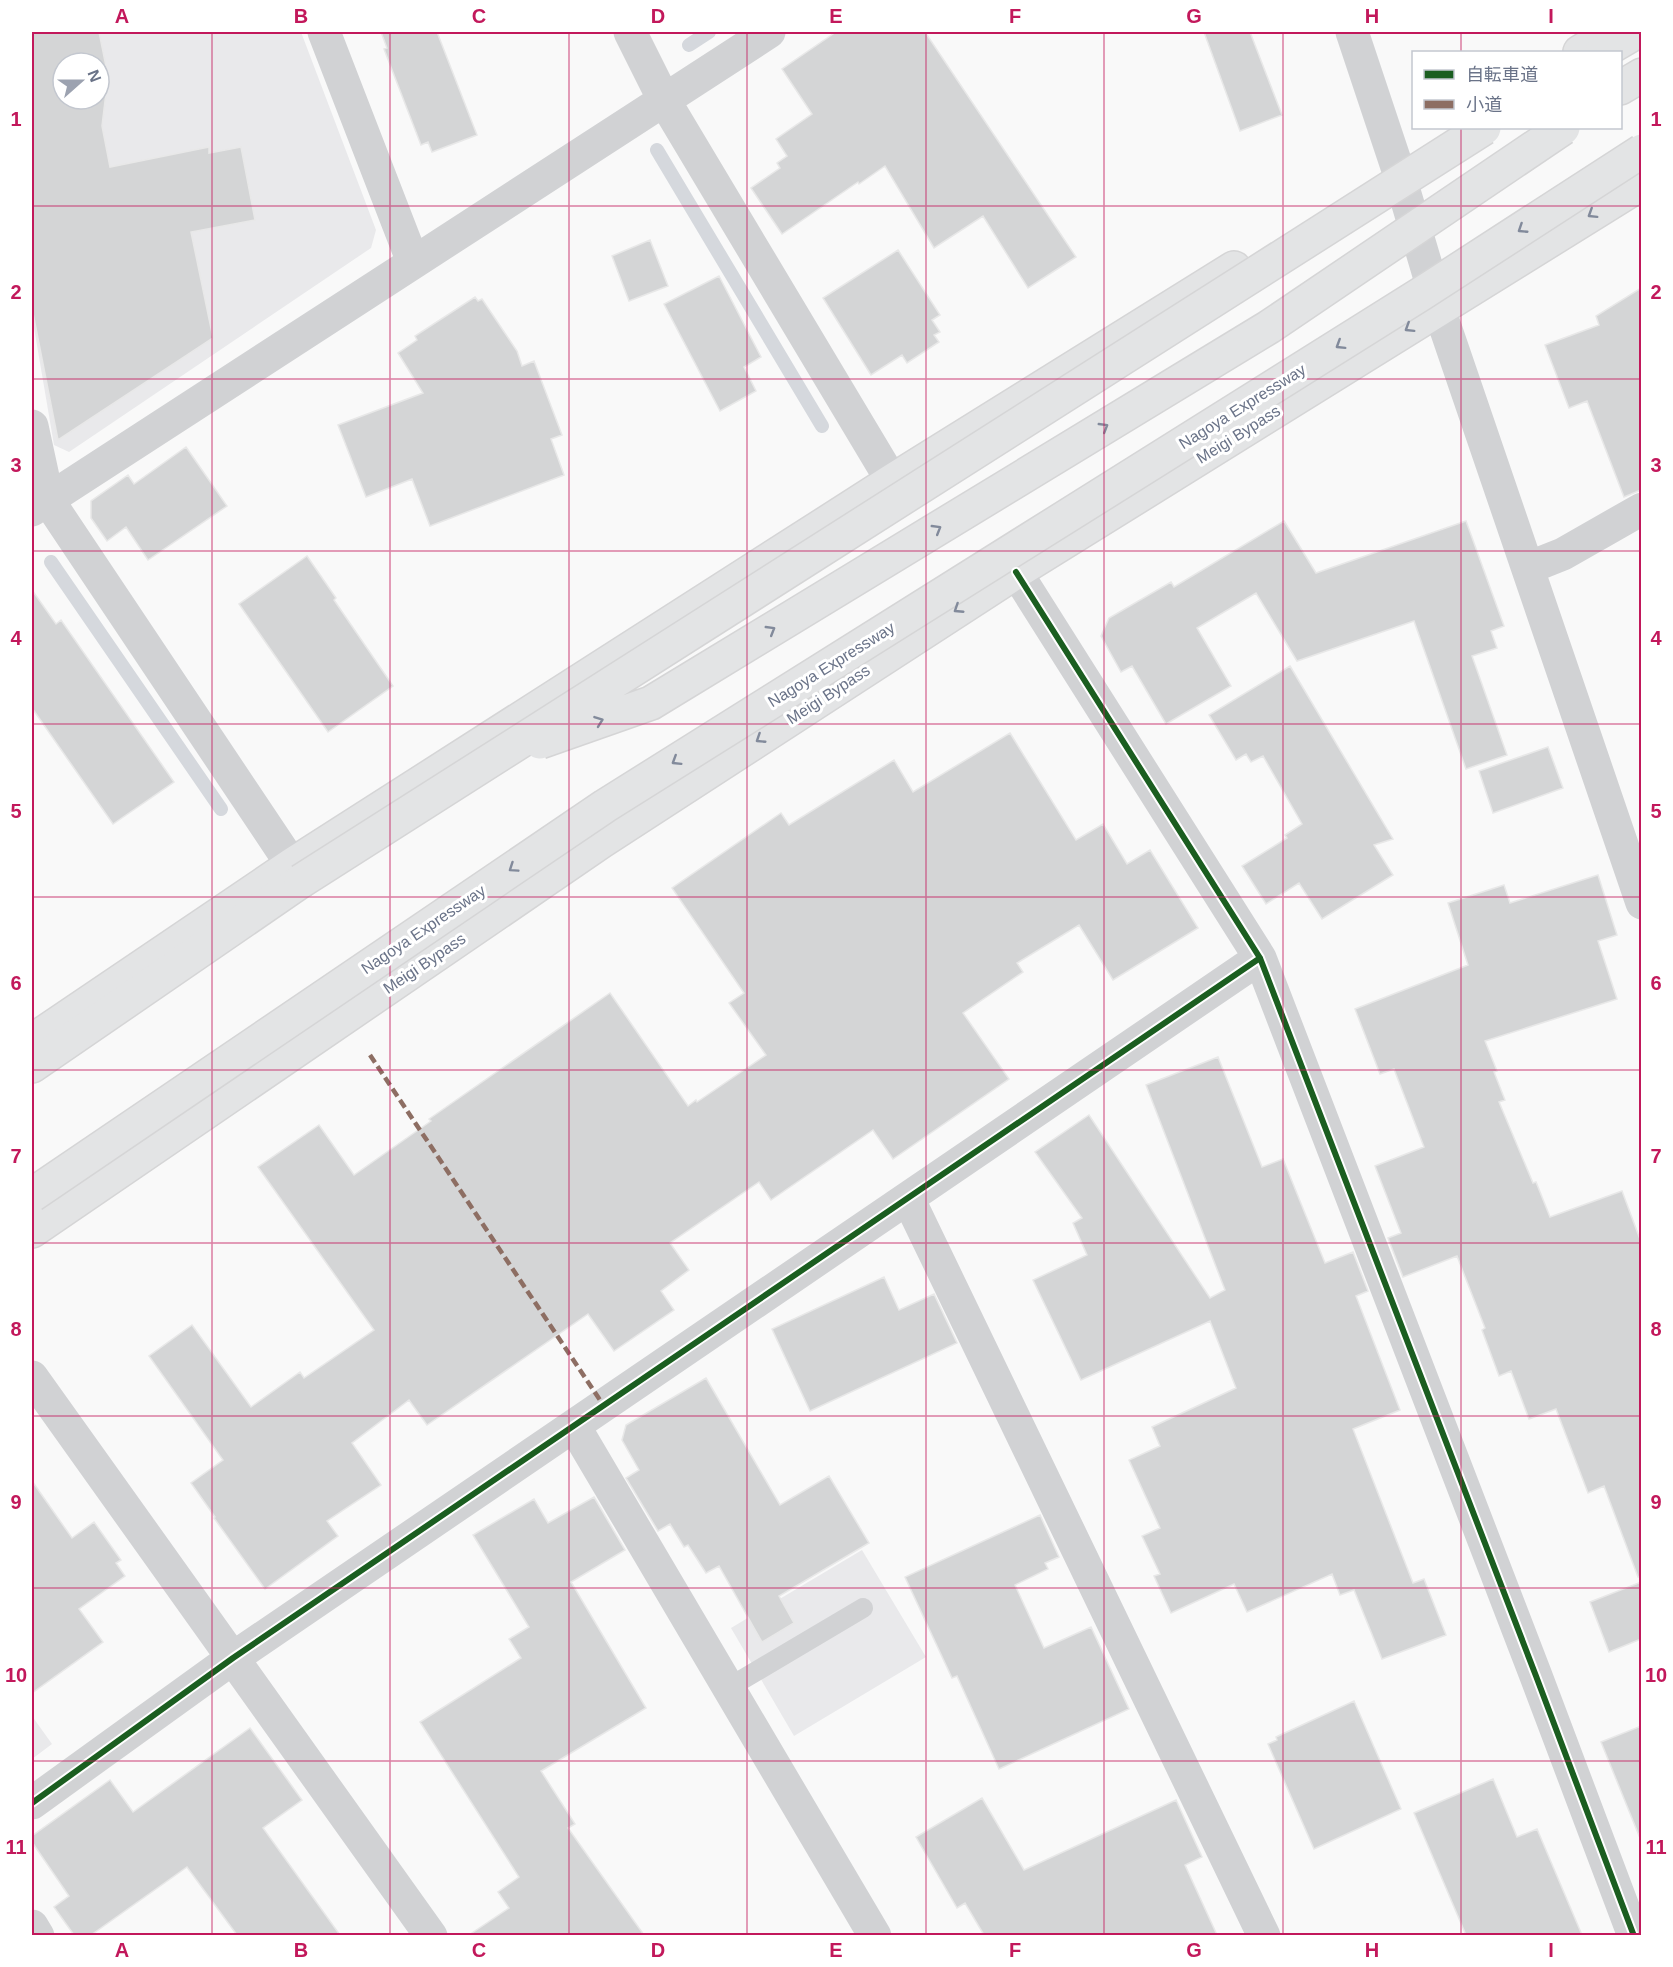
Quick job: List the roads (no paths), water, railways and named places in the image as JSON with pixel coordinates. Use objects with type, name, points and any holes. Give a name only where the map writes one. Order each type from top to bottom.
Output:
[{"type":"highway","points":[[1582,51],[1614,32]]},
{"type":"highway","points":[[1604,51],[1636,32]]},
{"type":"highway","points":[[1622,87],[1641,75]]},
{"type":"highway","points":[[32,1041],[292,865],[892,481],[1458,129]]},
{"type":"highway","points":[[32,1066],[301,881],[485,762],[1482,129]]},
{"type":"highway","points":[[485,762],[651,703],[1269,327],[1562,129]]},
{"type":"highway","name":"Nagoya Expressway","points":[[32,1195],[605,806],[1421,294],[1641,151]]},
{"type":"highway","name":"Meigi Bypass","points":[[32,1231],[602,841],[1016,572],[1641,183]]},
{"type":"street","points":[[324,32],[413,262]]},
{"type":"street","points":[[630,32],[664,100],[892,481]]},
{"type":"street","points":[[40,505],[769,32]]},
{"type":"street","points":[[1352,32],[1397,167],[1439,309],[1641,903]]},
{"type":"street","points":[[32,426],[40,505],[292,865]]},
{"type":"street","points":[[1528,568],[1563,554],[1641,509]]},
{"type":"street","points":[[1016,572],[1260,958],[1634,1935]]},
{"type":"street","points":[[32,1803],[233,1658],[1260,958]]},
{"type":"street","points":[[908,1198],[1264,1935]]},
{"type":"street","points":[[32,1377],[431,1935]]},
{"type":"street","points":[[573,1426],[875,1935]]},
{"type":"street","points":[[32,1926],[38,1935]]},
{"type":"lane","points":[[728,1688],[863,1608]]},
{"type":"waterway","points":[[689,45],[709,32]]},
{"type":"waterway","points":[[657,150],[822,426]]},
{"type":"waterway","points":[[51,562],[221,809]]}]
